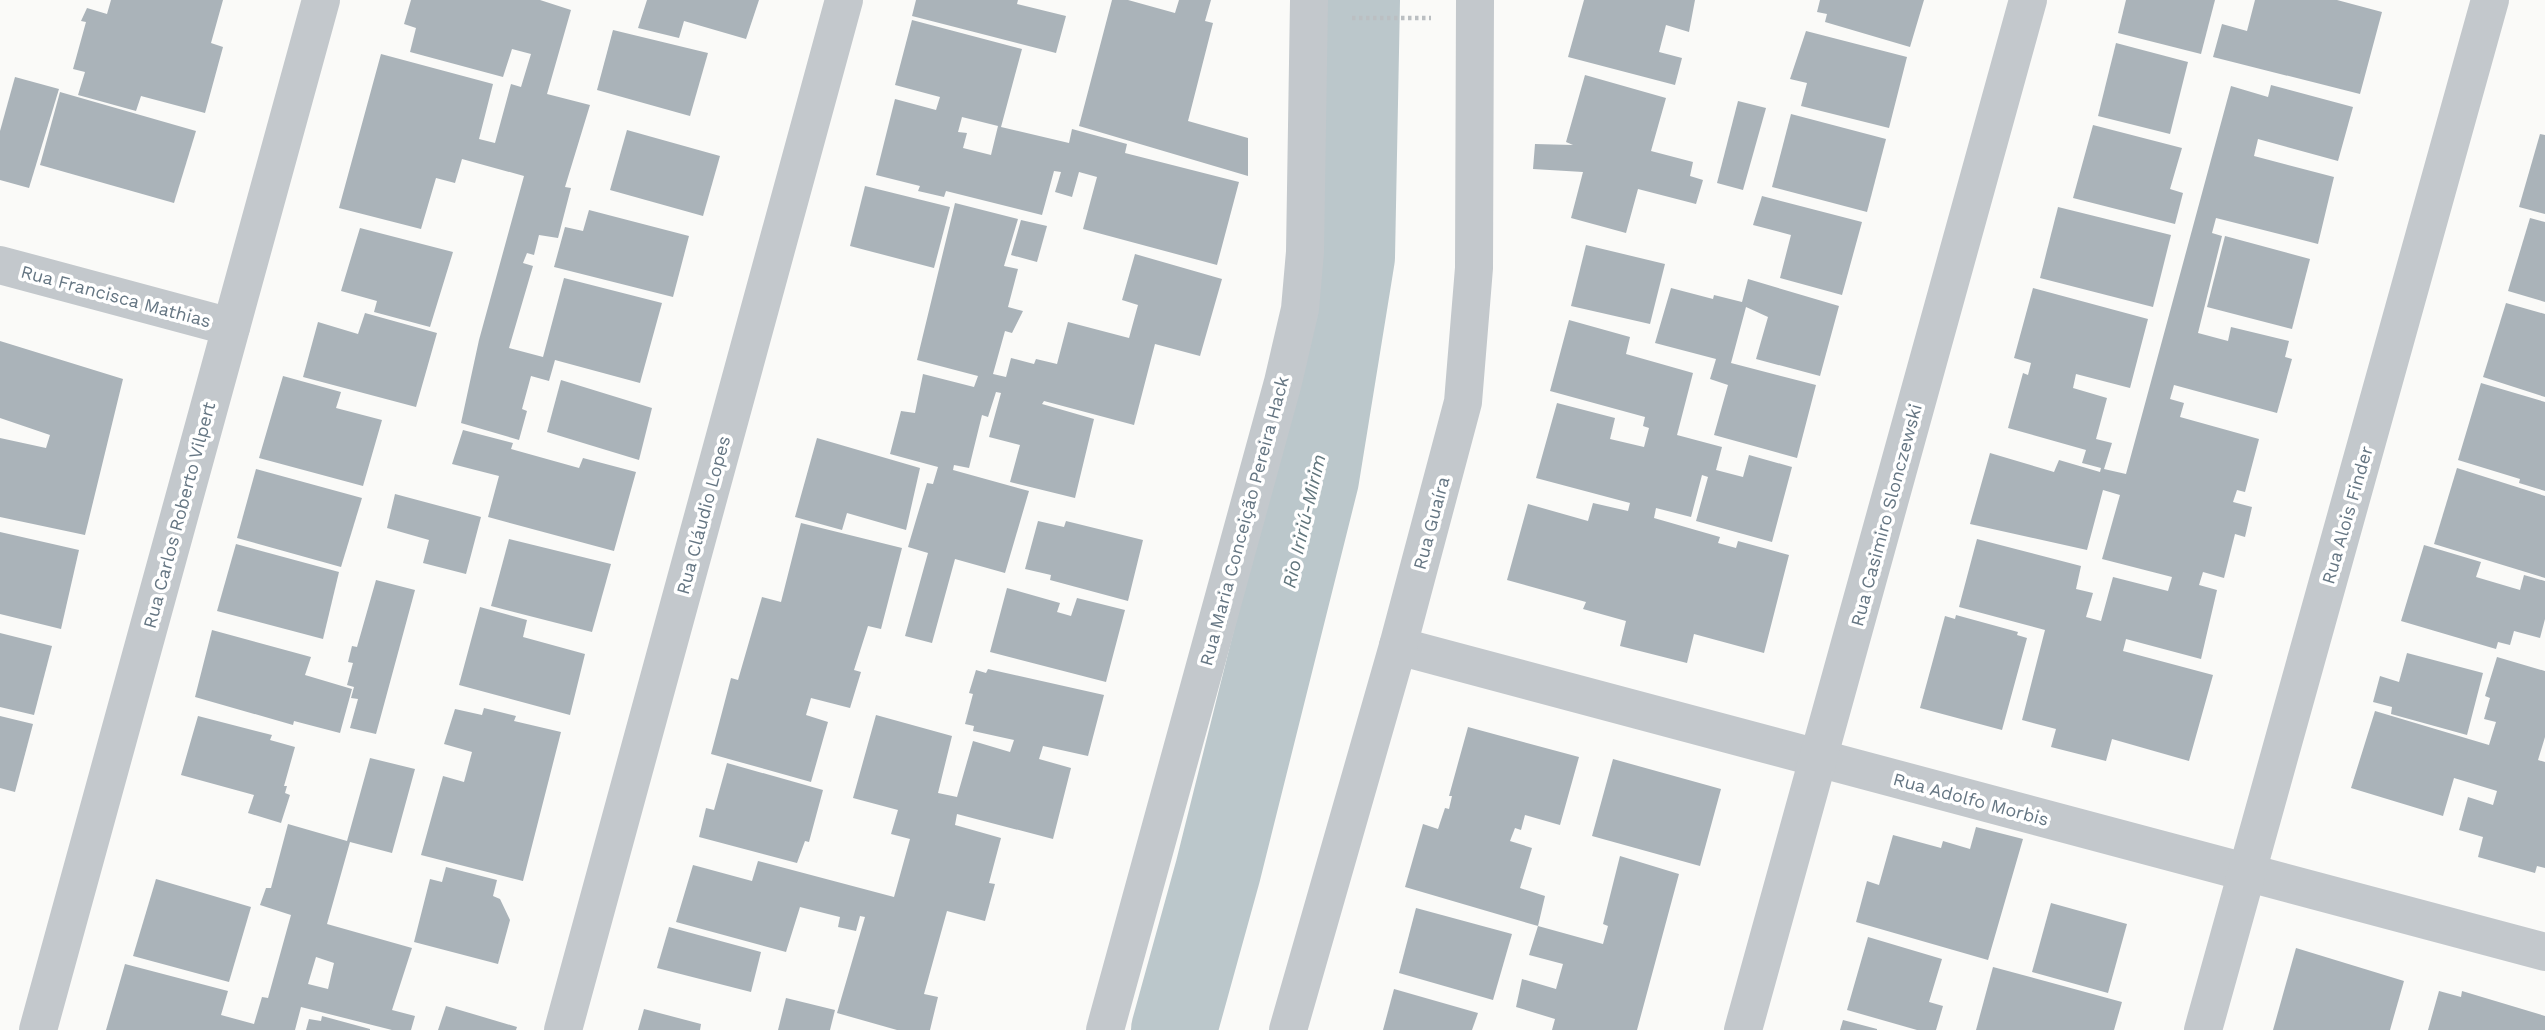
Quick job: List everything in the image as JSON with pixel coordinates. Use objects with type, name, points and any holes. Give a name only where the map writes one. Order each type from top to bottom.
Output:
[{"type":"street","name":"Rua Carlos Roberto Vilpert","points":[[38,1030],[321,0]]},
{"type":"street","name":"Rua Cláudio Lopes","points":[[563,1030],[844,0]]},
{"type":"street","name":"Rua Maria Conceição Pereira Hack","points":[[1105,1030],[1283,382],[1300,309],[1305,252],[1309,0]]},
{"type":"street","name":"Rua Guaíra","points":[[1287,1030],[1398,646],[1463,402],[1474,268],[1475,0]]},
{"type":"street","name":"Rua Casimiro Slonczewski","points":[[1743,1030],[2028,0]]},
{"type":"street","name":"Rua Alois Finder","points":[[2203,1030],[2490,0]]},
{"type":"street","name":"Rua Francisca Mathias","points":[[0,265],[231,327]]},
{"type":"street","name":"Rua Adolfo Morbis","points":[[1398,646],[2545,952]]},
{"type":"path","points":[[1347,18],[1437,18]]},
{"type":"building","points":[[111,0],[223,0],[211,43],[223,47],[205,113],[141,96],[136,111],[78,95],[85,72],[73,69],[86,22],[81,21],[87,8],[107,14]]},
{"type":"building","points":[[411,0],[540,0],[571,10],[547,94],[590,105],[565,187],[571,188],[558,238],[539,235],[534,255],[527,253],[523,263],[533,266],[509,348],[543,357],[564,278],[662,303],[640,383],[555,360],[549,381],[531,376],[522,409],[527,411],[519,440],[461,423],[479,340],[524,176],[462,159],[455,183],[436,178],[421,229],[339,208],[381,54],[493,84],[479,139],[495,143],[511,84],[521,87],[531,54],[512,49],[503,77],[410,52],[416,28],[404,24]]},
{"type":"building","points":[[647,0],[759,0],[746,39],[684,21],[679,38],[638,28]]},
{"type":"building","points":[[916,0],[1018,0],[1017,4],[1066,16],[1056,53],[912,16]]},
{"type":"building","points":[[1112,0],[1128,0],[1175,13],[1179,0],[1211,0],[1205,21],[1213,23],[1188,121],[1248,138],[1248,176],[1079,126]]},
{"type":"building","points":[[1584,0],[1695,0],[1689,32],[1666,25],[1659,52],[1682,58],[1675,85],[1568,57]]},
{"type":"building","points":[[1820,0],[1924,0],[1910,47],[1825,22],[1827,14],[1817,12]]},
{"type":"building","points":[[2126,0],[2215,0],[2201,54],[2118,33]]},
{"type":"building","points":[[2255,0],[2337,0],[2382,12],[2360,94],[2213,57],[2222,24],[2247,31]]},
{"type":"building","points":[[912,20],[1022,49],[1001,127],[1069,143],[1072,129],[1127,144],[1125,153],[1239,182],[1217,265],[1083,229],[1097,177],[1079,172],[1072,197],[1055,192],[1061,172],[1054,171],[1042,215],[946,191],[944,197],[918,191],[920,186],[876,175],[895,99],[936,110],[940,97],[895,85]],"holes":[[[962,117],[998,126],[991,155],[963,148],[967,133],[958,132]]]},
{"type":"building","points":[[613,30],[708,53],[690,116],[597,90]]},
{"type":"building","points":[[1806,31],[1907,57],[1889,128],[1801,106],[1807,83],[1790,79]]},
{"type":"building","points":[[2116,43],[2188,62],[2170,134],[2098,116]]},
{"type":"building","points":[[1585,75],[1666,98],[1651,151],[1693,162],[1690,176],[1703,180],[1696,204],[1638,189],[1626,233],[1571,218],[1583,172],[1533,169],[1535,144],[1573,145],[1566,142]]},
{"type":"building","points":[[15,77],[59,89],[29,188],[0,180],[0,131]]},
{"type":"building","points":[[2271,85],[2353,107],[2338,161],[2258,139],[2254,156],[2334,177],[2318,244],[2216,218],[2212,233],[2222,236],[2198,333],[2228,341],[2231,327],[2289,341],[2285,357],[2292,359],[2277,413],[2174,385],[2170,399],[2184,403],[2180,417],[2259,439],[2245,492],[2237,490],[2233,502],[2252,507],[2245,537],[2235,534],[2224,578],[2203,572],[2199,585],[2217,590],[2201,659],[2126,639],[2123,651],[2213,675],[2189,761],[2112,739],[2106,761],[2051,747],[2056,729],[2022,720],[2045,630],[1959,607],[1977,539],[2081,566],[2076,589],[2093,593],[2086,617],[2101,621],[2113,577],[2168,591],[2172,577],[2102,559],[2120,495],[2103,490],[2087,550],[1970,524],[1990,453],[2054,472],[2059,460],[2100,472],[2101,468],[2082,463],[2086,450],[2008,428],[2023,373],[2028,375],[2031,363],[2014,358],[2033,288],[2148,319],[2130,388],[2076,374],[2073,388],[2107,398],[2096,439],[2112,443],[2104,469],[2126,474],[2231,86],[2268,97]]},
{"type":"building","points":[[60,92],[196,131],[174,203],[40,165]]},
{"type":"building","points":[[1738,101],[1766,108],[1743,190],[1717,183]]},
{"type":"building","points":[[1791,114],[1886,139],[1867,212],[1772,187]]},
{"type":"building","points":[[2093,125],[2182,148],[2170,189],[2183,193],[2175,224],[2073,198]]},
{"type":"building","points":[[627,130],[720,156],[703,216],[610,190]]},
{"type":"building","points":[[2540,134],[2545,135],[2545,214],[2519,207]]},
{"type":"building","points":[[865,186],[950,207],[934,268],[850,246]]},
{"type":"building","points":[[1762,196],[1862,222],[1842,295],[1780,278],[1791,235],[1753,225]]},
{"type":"building","points":[[955,203],[1018,219],[1004,266],[1018,269],[1008,307],[1023,311],[1012,333],[1005,331],[993,374],[1006,377],[1011,358],[1034,364],[1036,359],[1057,364],[1068,322],[1129,338],[1138,305],[1122,300],[1135,254],[1222,279],[1200,356],[1155,344],[1134,425],[1044,401],[1042,404],[1094,419],[1075,498],[1010,482],[1020,445],[989,437],[1001,393],[996,392],[988,417],[982,415],[969,468],[954,465],[953,470],[1029,491],[1005,573],[955,559],[932,643],[905,636],[928,553],[908,547],[927,483],[933,484],[938,467],[890,454],[901,411],[915,413],[923,374],[974,387],[978,376],[917,360]]},
{"type":"building","points":[[2058,207],[2171,235],[2153,307],[2040,278]]},
{"type":"building","points":[[589,210],[689,236],[673,297],[554,267],[565,227],[583,231]]},
{"type":"building","points":[[2530,218],[2545,222],[2545,302],[2508,291]]},
{"type":"building","points":[[1021,220],[1047,226],[1037,262],[1011,255]]},
{"type":"building","points":[[360,228],[453,252],[430,327],[374,312],[377,301],[341,291]]},
{"type":"building","points":[[2225,236],[2310,259],[2292,329],[2207,307]]},
{"type":"building","points":[[1586,245],[1665,264],[1650,324],[1571,306]]},
{"type":"building","points":[[1748,279],[1839,306],[1820,376],[1756,359],[1768,317],[1746,307],[1731,363],[1816,385],[1797,458],[1714,435],[1728,385],[1710,379],[1716,359],[1655,343],[1671,288],[1713,299],[1714,295],[1742,302]]},
{"type":"building","points":[[2506,303],[2545,314],[2545,397],[2483,377]]},
{"type":"building","points":[[365,313],[437,333],[416,407],[303,377],[318,322],[358,334]]},
{"type":"building","points":[[1569,320],[1630,337],[1626,354],[1693,373],[1677,435],[1722,447],[1716,470],[1743,477],[1749,455],[1792,467],[1772,542],[1696,521],[1708,477],[1702,475],[1691,517],[1656,508],[1654,518],[1720,537],[1718,543],[1736,548],[1738,541],[1789,555],[1764,653],[1694,634],[1687,663],[1620,646],[1626,621],[1583,609],[1586,602],[1507,580],[1528,504],[1588,521],[1593,503],[1628,511],[1630,503],[1536,478],[1557,403],[1615,418],[1610,439],[1644,447],[1649,428],[1643,426],[1645,417],[1550,391]]},
{"type":"building","points":[[0,341],[123,379],[85,535],[0,517],[0,438],[46,448],[50,435],[0,418]]},
{"type":"building","points":[[283,376],[341,392],[336,408],[382,420],[363,486],[259,458]]},
{"type":"building","points":[[561,380],[652,408],[639,460],[547,432]]},
{"type":"building","points":[[2481,383],[2545,402],[2545,491],[2519,483],[2520,479],[2458,460]]},
{"type":"building","points":[[463,430],[513,443],[511,449],[579,468],[583,458],[636,472],[614,551],[488,517],[499,476],[452,464]]},
{"type":"building","points":[[817,438],[920,468],[906,530],[847,513],[842,530],[795,517]]},
{"type":"building","points":[[2457,468],[2545,496],[2545,578],[2434,544]]},
{"type":"building","points":[[256,469],[362,498],[341,567],[237,538]]},
{"type":"building","points":[[395,494],[481,517],[466,574],[423,563],[429,540],[387,528]]},
{"type":"building","points":[[1038,521],[1064,527],[1066,521],[1143,540],[1128,601],[1050,580],[1051,575],[1025,569]]},
{"type":"building","points":[[801,523],[902,548],[881,629],[868,626],[854,670],[861,672],[850,708],[811,698],[806,715],[828,722],[811,782],[711,754],[731,678],[738,680],[762,597],[781,602]]},
{"type":"building","points":[[0,532],[79,550],[61,629],[0,614]]},
{"type":"building","points":[[509,539],[611,564],[592,632],[491,606]]},
{"type":"building","points":[[236,544],[339,572],[323,639],[217,611]]},
{"type":"building","points":[[2424,545],[2481,562],[2476,577],[2520,590],[2524,575],[2545,581],[2545,619],[2540,638],[2514,631],[2510,645],[2498,642],[2496,649],[2401,621]]},
{"type":"building","points":[[376,580],[415,590],[376,734],[350,728],[358,699],[351,698],[354,687],[347,685],[353,663],[348,662],[352,646],[357,647]]},
{"type":"building","points":[[1007,588],[1060,603],[1057,612],[1071,616],[1077,598],[1125,610],[1106,682],[990,652]]},
{"type":"building","points":[[480,607],[527,620],[523,637],[585,654],[570,715],[459,685]]},
{"type":"building","points":[[1956,615],[2018,632],[2017,635],[2027,638],[2002,730],[1920,708],[1945,616],[1955,619]]},
{"type":"building","points":[[212,630],[311,657],[305,675],[352,689],[340,733],[294,721],[293,725],[195,697]]},
{"type":"building","points":[[0,633],[52,646],[34,715],[0,707]]},
{"type":"building","points":[[2407,653],[2483,673],[2467,735],[2391,714],[2392,707],[2373,702],[2380,676],[2399,682]]},
{"type":"building","points":[[2497,657],[2545,671],[2545,737],[2538,760],[2545,762],[2545,868],[2537,866],[2535,873],[2478,857],[2483,837],[2459,830],[2468,797],[2493,805],[2497,791],[2454,778],[2443,816],[2351,788],[2375,711],[2489,745],[2496,722],[2484,719],[2490,698],[2485,696]]},
{"type":"building","points":[[988,669],[1104,695],[1088,756],[1043,746],[1039,759],[1071,768],[1053,839],[957,814],[955,825],[1001,838],[989,883],[995,884],[985,921],[947,911],[924,994],[938,997],[930,1030],[897,1030],[837,1013],[865,917],[860,916],[856,931],[838,927],[840,917],[800,907],[786,952],[676,922],[693,865],[752,881],[758,861],[894,897],[910,839],[891,834],[898,810],[853,798],[876,715],[952,736],[938,793],[957,797],[973,741],[1010,752],[1014,740],[973,731],[974,726],[965,724],[973,694],[969,693],[976,670],[986,673]]},
{"type":"building","points":[[484,708],[516,716],[514,721],[561,732],[523,881],[421,855],[443,776],[464,782],[472,752],[444,744],[455,709],[482,715]]},
{"type":"building","points":[[0,716],[33,724],[15,792],[0,788]]},
{"type":"building","points":[[198,716],[272,735],[270,740],[295,747],[284,786],[287,786],[285,793],[290,795],[281,823],[248,813],[254,795],[181,775]]},
{"type":"building","points":[[1468,727],[1579,757],[1560,825],[1525,815],[1521,830],[1515,828],[1510,841],[1532,848],[1520,888],[1545,896],[1538,926],[1405,887],[1423,824],[1438,829],[1445,808],[1449,809],[1452,796],[1449,796]]},
{"type":"building","points":[[370,758],[415,769],[392,853],[350,842],[327,924],[412,948],[392,1010],[415,1016],[411,1030],[392,1030],[301,1007],[295,1030],[106,1030],[125,964],[228,991],[221,1015],[254,1024],[262,997],[268,998],[291,915],[260,905],[266,888],[271,888],[288,824],[347,841]],"holes":[[[316,957],[334,963],[328,989],[308,984]]]},
{"type":"building","points":[[1613,759],[1721,789],[1700,866],[1592,836]]},
{"type":"building","points":[[727,763],[823,790],[809,842],[805,841],[797,863],[699,837],[706,808],[714,810]]},
{"type":"building","points":[[1976,827],[2023,839],[1988,960],[1856,922],[1867,881],[1879,885],[1893,835],[1941,848],[1943,841],[1970,849]]},
{"type":"building","points":[[1620,856],[1679,874],[1637,1030],[1552,1030],[1555,1019],[1516,1007],[1522,979],[1556,989],[1563,964],[1529,955],[1538,926],[1603,944],[1608,926],[1603,924]]},
{"type":"building","points":[[446,867],[497,880],[493,896],[500,899],[510,920],[498,964],[414,942],[430,879],[442,882]]},
{"type":"building","points":[[156,879],[251,907],[229,982],[133,956]]},
{"type":"building","points":[[2051,903],[2127,924],[2108,993],[2032,972]]},
{"type":"building","points":[[1416,908],[1512,934],[1493,1000],[1399,973]]},
{"type":"building","points":[[669,927],[761,952],[751,992],[657,968]]},
{"type":"building","points":[[1868,937],[1942,959],[1929,1002],[1943,1006],[1936,1030],[1917,1030],[1847,1010]]},
{"type":"building","points":[[2296,948],[2404,981],[2390,1030],[2273,1030]]},
{"type":"building","points":[[1993,967],[2122,1002],[2114,1030],[1976,1030]]},
{"type":"building","points":[[1394,989],[1478,1013],[1472,1030],[1383,1030]]},
{"type":"building","points":[[2439,991],[2461,997],[2462,991],[2545,1016],[2545,1030],[2428,1030]]},
{"type":"building","points":[[786,998],[835,1010],[830,1030],[778,1030]]},
{"type":"building","points":[[446,1006],[517,1027],[516,1030],[438,1030]]},
{"type":"building","points":[[644,1009],[701,1024],[700,1030],[638,1030]]},
{"type":"building","points":[[322,1016],[370,1030],[306,1030],[309,1019],[321,1021]]},
{"type":"building","points":[[1843,1020],[1877,1029],[1877,1030],[1840,1030]]},
{"type":"waterway","name":"Rio Iririú-Mirim","points":[[1174,1030],[1218,871],[1316,479],[1352,257],[1357,0]]}]
